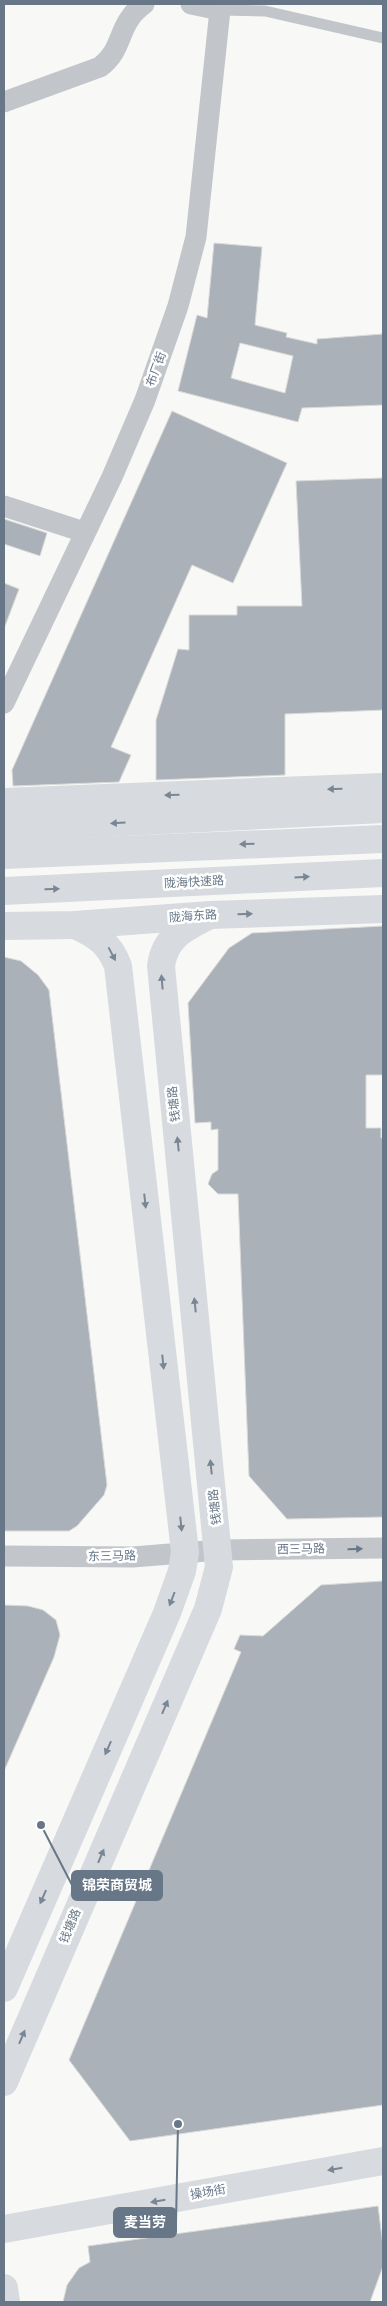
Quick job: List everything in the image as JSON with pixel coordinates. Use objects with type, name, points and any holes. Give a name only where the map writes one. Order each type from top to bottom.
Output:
[{"type":"main road","points":[[4,802],[383,787]]},
{"type":"main road","points":[[4,828],[383,809]]},
{"type":"main road","points":[[4,855],[383,839]]},
{"type":"main road","name":"陇海快速路","points":[[4,891],[383,873]]},
{"type":"main road","name":"陇海东路","points":[[4,926],[75,925],[210,915],[383,909]]},
{"type":"main road","name":"钱塘路","points":[[4,2082],[208,1609],[219,1567],[219,1550],[162,966],[163,954],[175,935],[210,915]]},
{"type":"main road","points":[[6,1976],[167,1613],[182,1571],[184,1552],[118,966],[112,951],[104,940],[75,925]]},
{"type":"main road","name":"操场街","points":[[4,2229],[383,2161]]},
{"type":"main road","points":[[4,2288],[6,2302]]},
{"type":"street","points":[[4,102],[100,67],[110,60],[119,42],[125,23],[132,12],[144,4]]},
{"type":"street","points":[[191,4],[219,7]]},
{"type":"street","name":"布厂街","points":[[4,703],[84,532],[112,477],[148,391],[178,306],[196,237],[219,7]]},
{"type":"street","points":[[4,506],[84,532]]},
{"type":"street","name":"西三马路","points":[[219,1550],[383,1548]]},
{"type":"street","name":"东三马路","points":[[4,1556],[133,1557],[219,1550]]},
{"type":"lane","points":[[219,7],[265,11],[383,38]]},
{"type":"building","points":[[214,243],[262,247],[255,325],[287,333],[286,337],[317,344],[317,339],[383,334],[383,405],[302,408],[298,422],[178,391],[197,315],[207,318]],"holes":[[[240,343],[293,356],[285,393],[231,378]]]},
{"type":"building","points":[[172,411],[287,463],[233,583],[192,565],[111,747],[131,755],[119,782],[13,786],[12,770]]},
{"type":"building","points":[[383,478],[383,710],[285,714],[285,775],[156,780],[156,720],[178,649],[189,650],[189,615],[237,615],[237,606],[302,606],[296,481]]},
{"type":"building","points":[[4,519],[47,533],[40,556],[4,544]]},
{"type":"building","points":[[4,583],[19,589],[5,626],[4,626]]},
{"type":"building","points":[[383,926],[383,1075],[366,1075],[366,1128],[381,1128],[381,1138],[383,1138],[383,1517],[287,1519],[249,1476],[238,1194],[218,1194],[208,1184],[212,1174],[218,1170],[218,1129],[211,1130],[211,1122],[195,1123],[188,1003],[229,948],[252,933]]},
{"type":"building","points":[[4,957],[21,961],[38,975],[49,990],[107,1485],[104,1495],[77,1526],[69,1531],[4,1531]]},
{"type":"building","points":[[383,1581],[383,2105],[130,2141],[69,2060],[241,1652],[234,1649],[240,1635],[263,1636],[321,1585]]},
{"type":"building","points":[[4,1605],[28,1606],[43,1610],[56,1620],[60,1635],[54,1657],[4,1771]]},
{"type":"building","points":[[378,2206],[383,2246],[383,2266],[370,2302],[63,2302],[67,2285],[79,2268],[90,2262],[88,2246]]},
{"type":"place","name":"锦荣商贸城","points":[[41,1825]]},
{"type":"place","name":"麦当劳","points":[[178,2124]]}]
